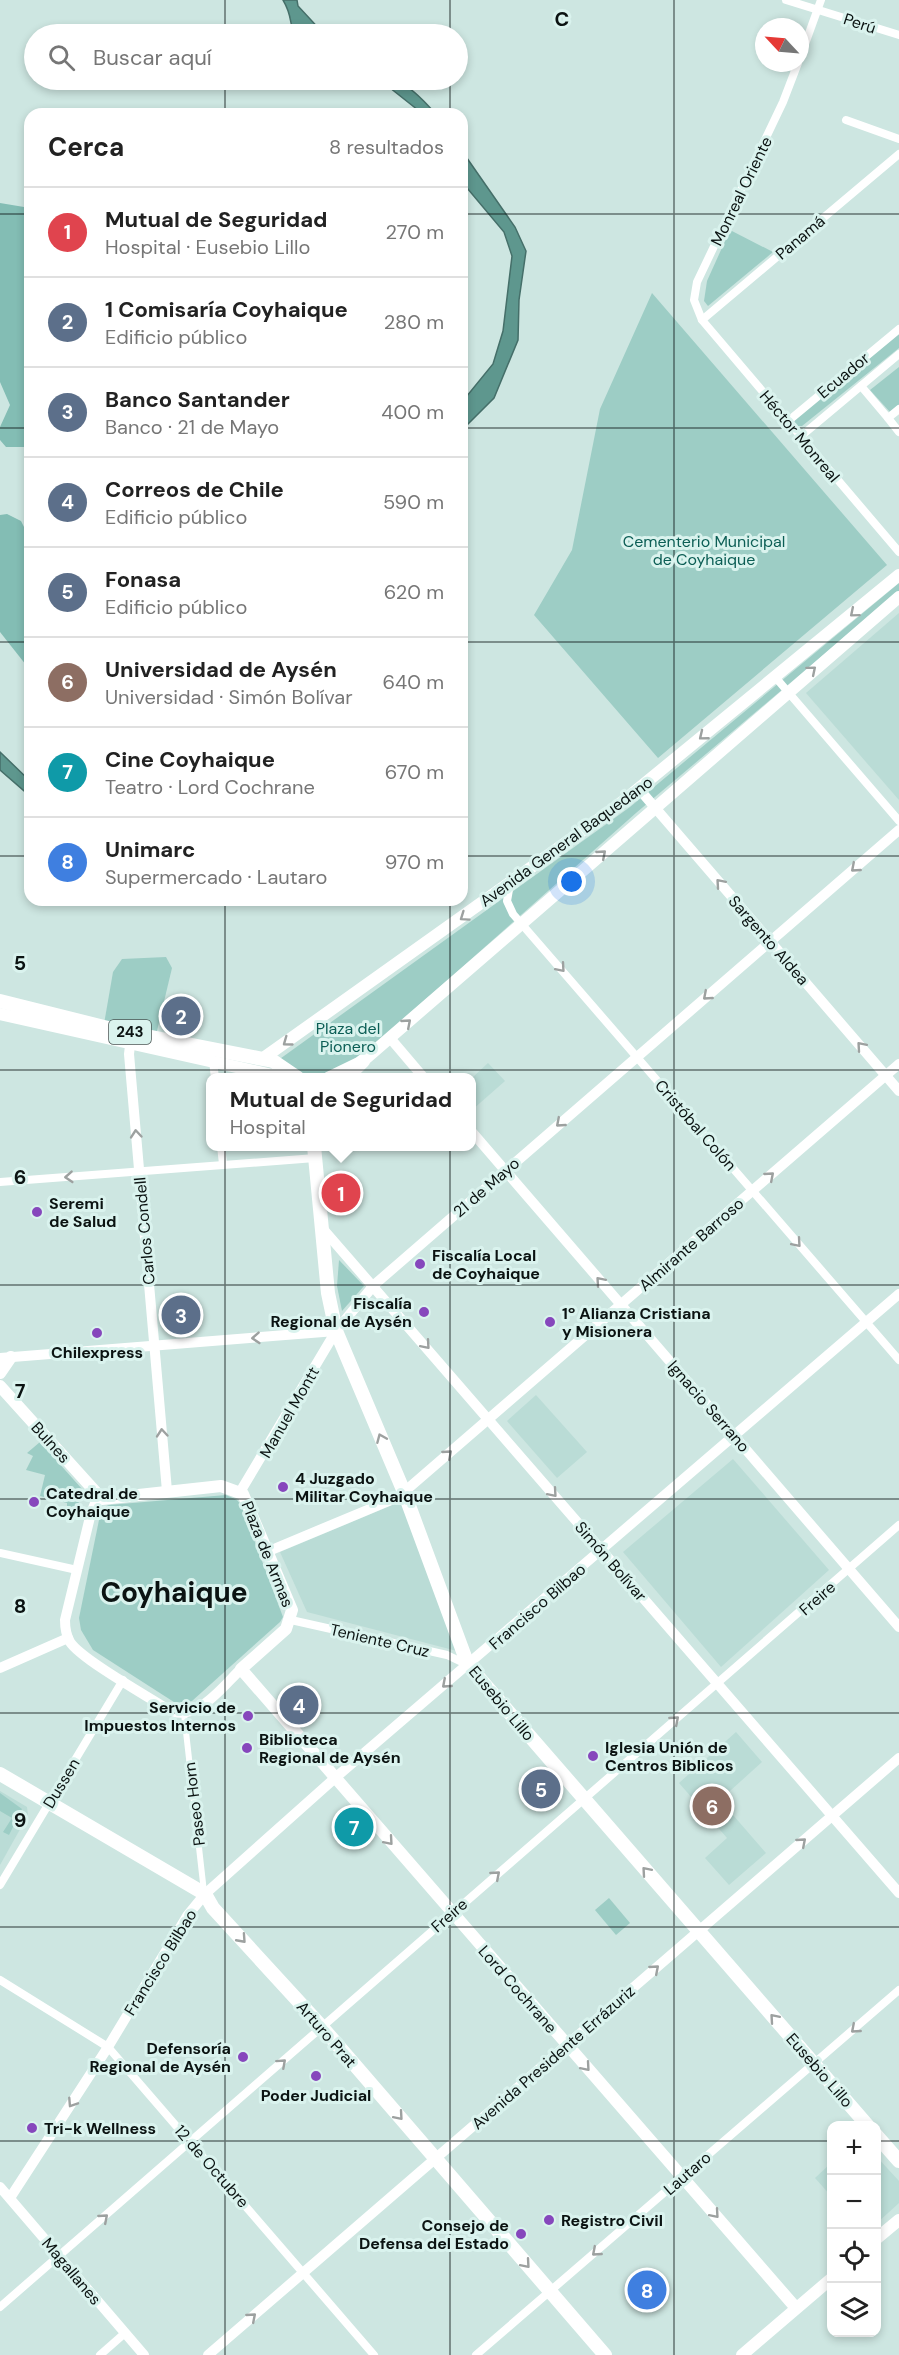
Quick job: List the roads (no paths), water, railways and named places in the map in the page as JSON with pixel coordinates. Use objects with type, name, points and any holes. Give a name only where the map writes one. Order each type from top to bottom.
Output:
[{"type":"main road","name":"Avenida General Baquedano","points":[[262,1059],[510,884],[639,789],[899,575]]},
{"type":"main road","name":"Avenida General Baquedano","points":[[337,1073],[363,1061],[899,597]]},
{"type":"main road","name":"243","points":[[0,1001],[213,1061],[268,1073]]},
{"type":"main road","name":"243","points":[[0,1014],[262,1059]]},
{"type":"main road","points":[[262,1059],[284,1066],[293,1073]]},
{"type":"main road","points":[[350,1073],[363,1061]]},
{"type":"main road","name":"Eusebio Lillo","points":[[315,1152],[328,1293],[336,1331],[404,1492],[468,1665],[864,2121]]},
{"type":"main road","points":[[0,1374],[5,1358]]},
{"type":"main road","name":"Bulnes","points":[[0,1386],[102,1499]]},
{"type":"main road","name":"Plaza de Armas","points":[[102,1499],[221,1486],[240,1492],[248,1502],[290,1604],[291,1620],[286,1629],[241,1669]]},
{"type":"main road","name":"Lord Cochrane","points":[[241,1669],[796,2308]]},
{"type":"main road","name":"Arturo Prat","points":[[0,1774],[205,1894],[213,1908],[322,2028],[605,2355]]},
{"type":"main road","points":[[881,2141],[899,2161]]},
{"type":"main road","points":[[881,2235],[899,2220]]},
{"type":"main road","points":[[742,2355],[827,2281]]},
{"type":"street","name":"Perú","points":[[786,0],[899,36]]},
{"type":"street","points":[[809,35],[821,0]]},
{"type":"street","name":"Monreal Oriente","points":[[702,320],[693,300],[697,282],[783,102],[795,72]]},
{"type":"street","points":[[846,120],[899,139]]},
{"type":"street","name":"Panamá","points":[[702,320],[899,154]]},
{"type":"street","name":"Héctor Monreal","points":[[702,320],[899,552]]},
{"type":"street","name":"Ecuador","points":[[787,422],[899,329]]},
{"type":"street","name":"Ecuador","points":[[800,437],[899,354]]},
{"type":"street","points":[[861,386],[899,432]]},
{"type":"street","points":[[888,418],[899,409]]},
{"type":"street","points":[[776,678],[899,821]]},
{"type":"street","name":"Sargento Aldea","points":[[639,789],[899,1091]]},
{"type":"street","name":"21 de Mayo","points":[[336,1331],[374,1285],[899,830]]},
{"type":"street","name":"Cristóbal Colón","points":[[510,884],[508,906],[899,1360]]},
{"type":"street","name":"Carlos Condell","points":[[131,1037],[139,1173],[167,1491]]},
{"type":"street","points":[[390,1038],[421,1073]]},
{"type":"street","points":[[213,1061],[214,1073]]},
{"type":"street","name":"Almirante Barroso","points":[[268,1551],[396,1498],[404,1492],[899,1064]]},
{"type":"street","name":"Ignacio Serrano","points":[[476,1138],[899,1627]]},
{"type":"street","points":[[222,1151],[223,1164]]},
{"type":"street","points":[[0,1182],[139,1173],[315,1152]]},
{"type":"street","name":"Simón Bolívar","points":[[322,1229],[374,1285],[899,1893]]},
{"type":"street","name":"Francisco Bilbao","points":[[10,2198],[108,2047],[187,1916],[205,1894],[335,1778],[899,1294]]},
{"type":"street","points":[[5,1358],[336,1331]]},
{"type":"street","name":"Manuel Montt","points":[[240,1492],[336,1331]]},
{"type":"street","points":[[102,1499],[95,1503],[91,1513],[77,1570],[65,1620],[68,1638],[80,1652],[172,1711],[184,1714]]},
{"type":"street","name":"Freire","points":[[0,2307],[192,2143],[452,1913],[899,1525]]},
{"type":"street","points":[[0,1552],[77,1570]]},
{"type":"street","name":"Teniente Cruz","points":[[291,1620],[447,1655],[468,1665]]},
{"type":"street","points":[[0,1668],[68,1638]]},
{"type":"street","name":"Plaza de Armas","points":[[184,1714],[198,1708],[241,1669]]},
{"type":"street","name":"Dussen","points":[[0,1885],[123,1680]]},
{"type":"street","name":"Paseo Horn","points":[[184,1714],[205,1894]]},
{"type":"street","name":"Avenida Presidente Errázuriz","points":[[208,2355],[899,1758]]},
{"type":"street","name":"12 de Octubre","points":[[0,1980],[108,2047],[374,2355]]},
{"type":"street","name":"Lautaro","points":[[476,2355],[899,1990]]},
{"type":"street","name":"Magallanes","points":[[0,2187],[144,2355]]},
{"type":"street","points":[[100,2355],[125,2333]]},
{"type":"place","name":"1 Comisaría Coyhaique","points":[[181,1016]]},
{"type":"place","name":"Mutual de Seguridad","points":[[341,1193]]},
{"type":"place","name":"Seremi de Salud","points":[[37,1212]]},
{"type":"place","name":"Fiscalía Local de Coyhaique","points":[[420,1264]]},
{"type":"place","name":"Fiscalía Regional de Aysén","points":[[424,1312]]},
{"type":"place","name":"Banco Santander","points":[[181,1315]]},
{"type":"place","name":"1º Alianza Cristiana y Misionera","points":[[550,1322]]},
{"type":"place","name":"Chilexpress","points":[[97,1333]]},
{"type":"place","name":"4 Juzgado Militar Coyhaique","points":[[283,1487]]},
{"type":"place","name":"Catedral de Coyhaique","points":[[34,1502]]},
{"type":"place","name":"Correos de Chile","points":[[299,1705]]},
{"type":"place","name":"Servicio de Impuestos Internos","points":[[248,1716]]},
{"type":"place","name":"Biblioteca Regional de Aysén","points":[[247,1748]]},
{"type":"place","name":"Iglesia Unión de Centros Biblicos","points":[[593,1756]]},
{"type":"place","name":"Fonasa","points":[[541,1789]]},
{"type":"place","name":"Universidad de Aysén","points":[[712,1806]]},
{"type":"place","name":"Cine Coyhaique","points":[[354,1827]]},
{"type":"place","name":"Defensoría Regional de Aysén","points":[[243,2057]]},
{"type":"place","name":"Poder Judicial","points":[[316,2076]]},
{"type":"place","name":"Tri-k Wellness","points":[[32,2128]]},
{"type":"place","name":"Registro Civil","points":[[549,2220]]},
{"type":"place","name":"Consejo de Defensa del Estado","points":[[521,2234]]},
{"type":"place","name":"Unimarc","points":[[647,2290]]},
{"type":"district","name":"Coyhaique","points":[[174,1592]]},
{"type":"park label","name":"Cementerio Municipal de Coyhaique","points":[[704,550]]},
{"type":"park label","name":"Plaza del Pionero","points":[[348,1037]]}]
